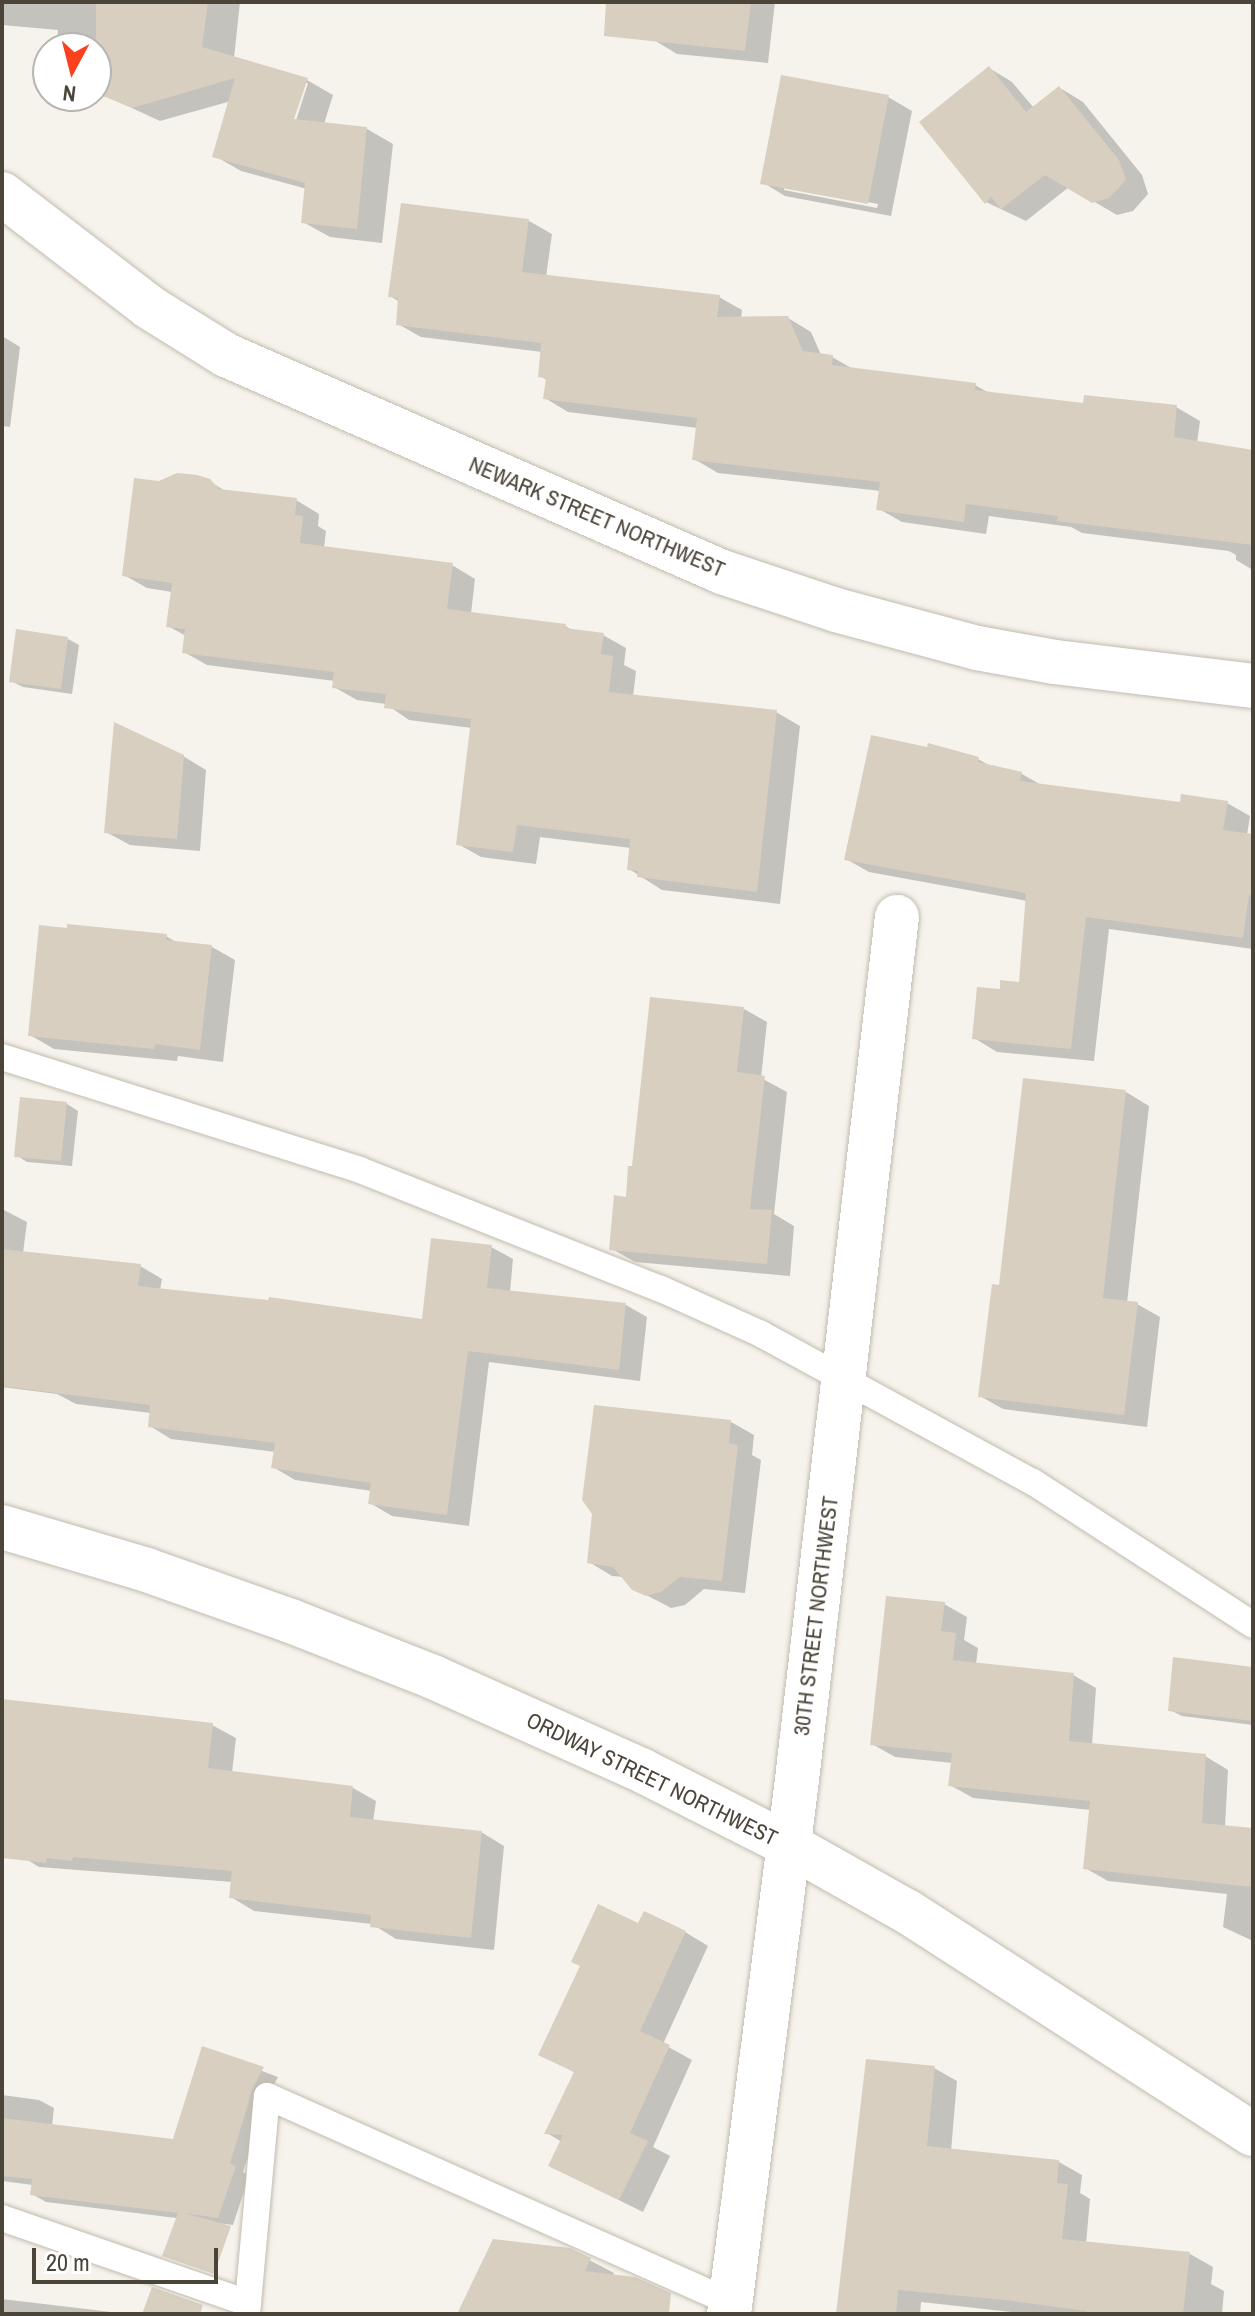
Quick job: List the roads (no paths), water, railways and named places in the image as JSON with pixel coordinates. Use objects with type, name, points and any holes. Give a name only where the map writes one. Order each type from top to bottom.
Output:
[{"type":"street","name":"NEWARK STREET NORTHWEST","points":[[2,194],[161,316],[226,355],[722,572],[836,610],[977,648],[1055,662],[1253,686]]},
{"type":"street","name":"30TH STREET NORTHWEST","points":[[730,2308],[845,1380],[897,917]]},
{"type":"street","name":"ORDWAY STREET NORTHWEST","points":[[2,1527],[219,1594],[419,1671],[643,1771],[789,1845],[908,1912],[1253,2134]]},
{"type":"lane","points":[[2,1057],[360,1170],[661,1289],[761,1334],[1033,1482],[1253,1625]]},
{"type":"lane","points":[[2,2218],[248,2308],[267,2096],[730,2308]]}]
